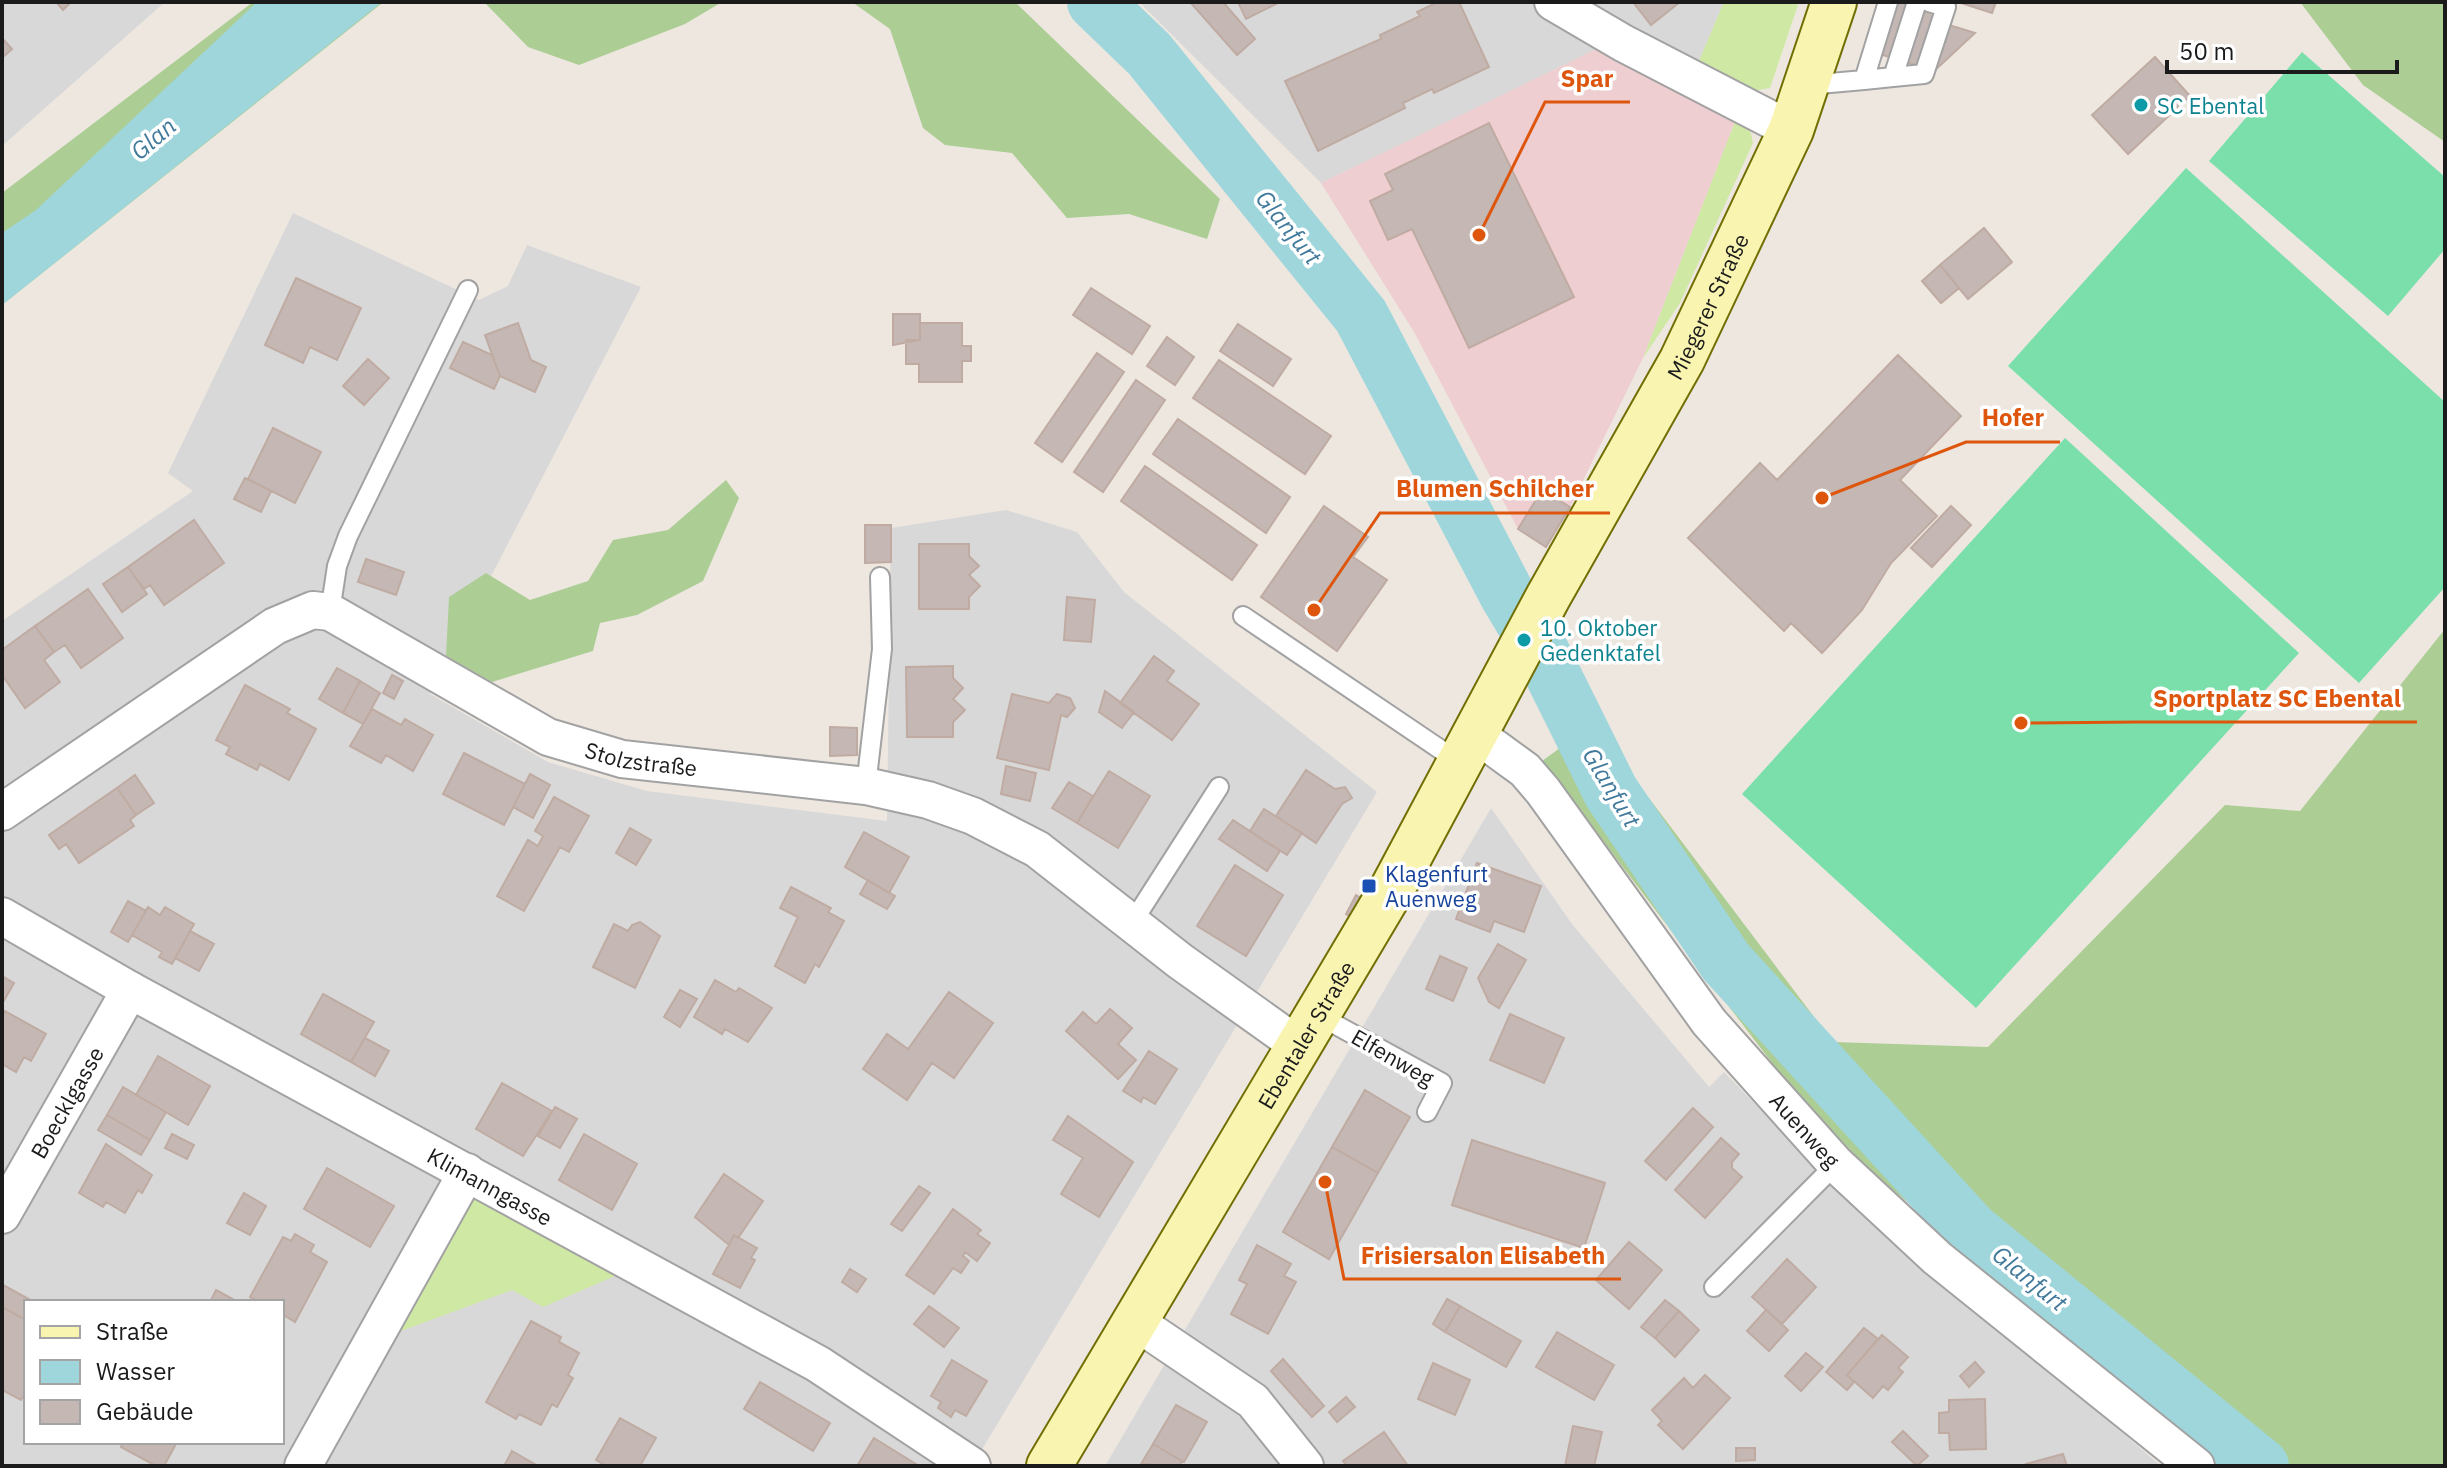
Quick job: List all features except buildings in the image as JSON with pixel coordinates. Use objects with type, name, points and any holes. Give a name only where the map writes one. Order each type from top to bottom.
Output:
[{"type":"main road","name":"Miegerer Straße","points":[[1548,597],[1682,360],[1791,130],[1834,2]]},
{"type":"main road","name":"Ebentaler Straße","points":[[1049,1466],[1308,1030],[1469,749],[1548,597]]},
{"type":"street","points":[[1553,2],[1623,43],[1791,130]]},
{"type":"street","points":[[2,812],[275,626],[313,610],[330,612]]},
{"type":"street","name":"Stolzstraße","points":[[330,612],[548,737],[622,759],[866,786],[928,800],[962,812],[1037,849],[1132,923],[1308,1030]]},
{"type":"street","name":"Auenweg","points":[[1469,749],[1525,770],[1709,1022],[1836,1164],[1937,1258],[2196,1466]]},
{"type":"street","name":"Klimanngasse","points":[[2,916],[130,990],[818,1364],[972,1466]]},
{"type":"street","name":"Boecklgasse","points":[[2,1215],[130,990]]},
{"type":"street","points":[[303,1466],[467,1172]]},
{"type":"street","points":[[1136,1322],[1253,1401],[1305,1466]]},
{"type":"lane","points":[[1864,80],[1888,2]]},
{"type":"lane","points":[[1893,77],[1917,2]]},
{"type":"lane","points":[[1808,85],[1924,74],[1946,7],[1929,2]]},
{"type":"lane","points":[[330,612],[337,566],[348,536],[468,290]]},
{"type":"lane","points":[[866,786],[882,649],[880,577]]},
{"type":"lane","points":[[1243,616],[1469,749]]},
{"type":"lane","points":[[1132,923],[1219,787]]},
{"type":"lane","name":"Elfenweg","points":[[1308,1030],[1442,1083],[1427,1112]]},
{"type":"lane","points":[[1714,1287],[1836,1164]]},
{"type":"shaded area","points":[[2,2],[165,2],[2,146]]},
{"type":"shaded area","points":[[1139,2],[1724,2],[1698,63],[1605,45],[1321,183]]},
{"type":"shaded area","points":[[1605,45],[1738,114],[1643,358],[1570,507],[1546,547],[1518,529],[1414,332],[1321,183]]},
{"type":"shaded area","points":[[293,213],[479,300],[508,286],[527,245],[641,287],[430,694],[548,762],[647,791],[887,821],[891,528],[1006,510],[1077,532],[1124,592],[1377,792],[972,1466],[2,1466],[2,621],[193,491],[168,473]]},
{"type":"shaded area","points":[[1491,808],[1572,924],[1709,1087],[1724,1072],[1842,1193],[2161,1466],[1105,1466]]},
{"type":"green space","points":[[253,2],[397,2],[381,4],[2,305],[2,193]]},
{"type":"green space","points":[[484,2],[722,2],[685,24],[579,65],[528,47]]},
{"type":"green space","points":[[852,2],[1015,2],[1220,199],[1207,239],[1129,214],[1067,218],[1012,153],[945,145],[923,128],[890,29]]},
{"type":"green space","points":[[1724,2],[1799,2],[1770,88],[1752,91],[1698,63]]},
{"type":"green space","points":[[2300,2],[2445,2],[2445,142],[2363,85]]},
{"type":"green space","points":[[2302,52],[2445,177],[2445,249],[2388,316],[2209,161]]},
{"type":"green space","points":[[1738,114],[1750,130],[1753,143],[1680,303],[1643,358]]},
{"type":"green space","points":[[2186,168],[2445,402],[2445,587],[2359,683],[2008,366]]},
{"type":"green space","points":[[2065,438],[2299,653],[1976,1008],[1742,794]]},
{"type":"green space","points":[[726,480],[739,498],[703,581],[637,615],[600,623],[593,651],[492,682],[446,656],[449,597],[486,573],[530,600],[588,581],[613,540],[668,530]]},
{"type":"green space","points":[[2445,629],[2445,1466],[2230,1466],[1872,1173],[1788,1084],[1542,761],[1593,724],[1833,1042],[1988,1047],[2225,805],[2300,811]]},
{"type":"green space","points":[[463,1192],[615,1276],[543,1307],[512,1290],[382,1338]]},
{"type":"water","name":"Glan","points":[[257,2],[382,2],[2,305],[2,233],[36,210]]},
{"type":"waterway","name":"Glanfurt","points":[[1095,2],[1149,54],[1361,316],[1508,596],[1542,653],[1611,792],[1726,962],[1971,1230],[2261,1466]]},
{"type":"place","name":"SC Ebental","points":[[2141,105]]},
{"type":"place","name":"Spar","points":[[1479,235]]},
{"type":"place","name":"Hofer","points":[[1822,498]]},
{"type":"place","name":"Blumen Schilcher","points":[[1314,610]]},
{"type":"place","name":"10. Oktober Gedenktafel","points":[[1524,640]]},
{"type":"place","name":"Sportplatz SC Ebental","points":[[2021,723]]},
{"type":"place","name":"Klagenfurt Auenweg","points":[[1369,886]]},
{"type":"place","name":"Frisiersalon Elisabeth","points":[[1325,1182]]}]
